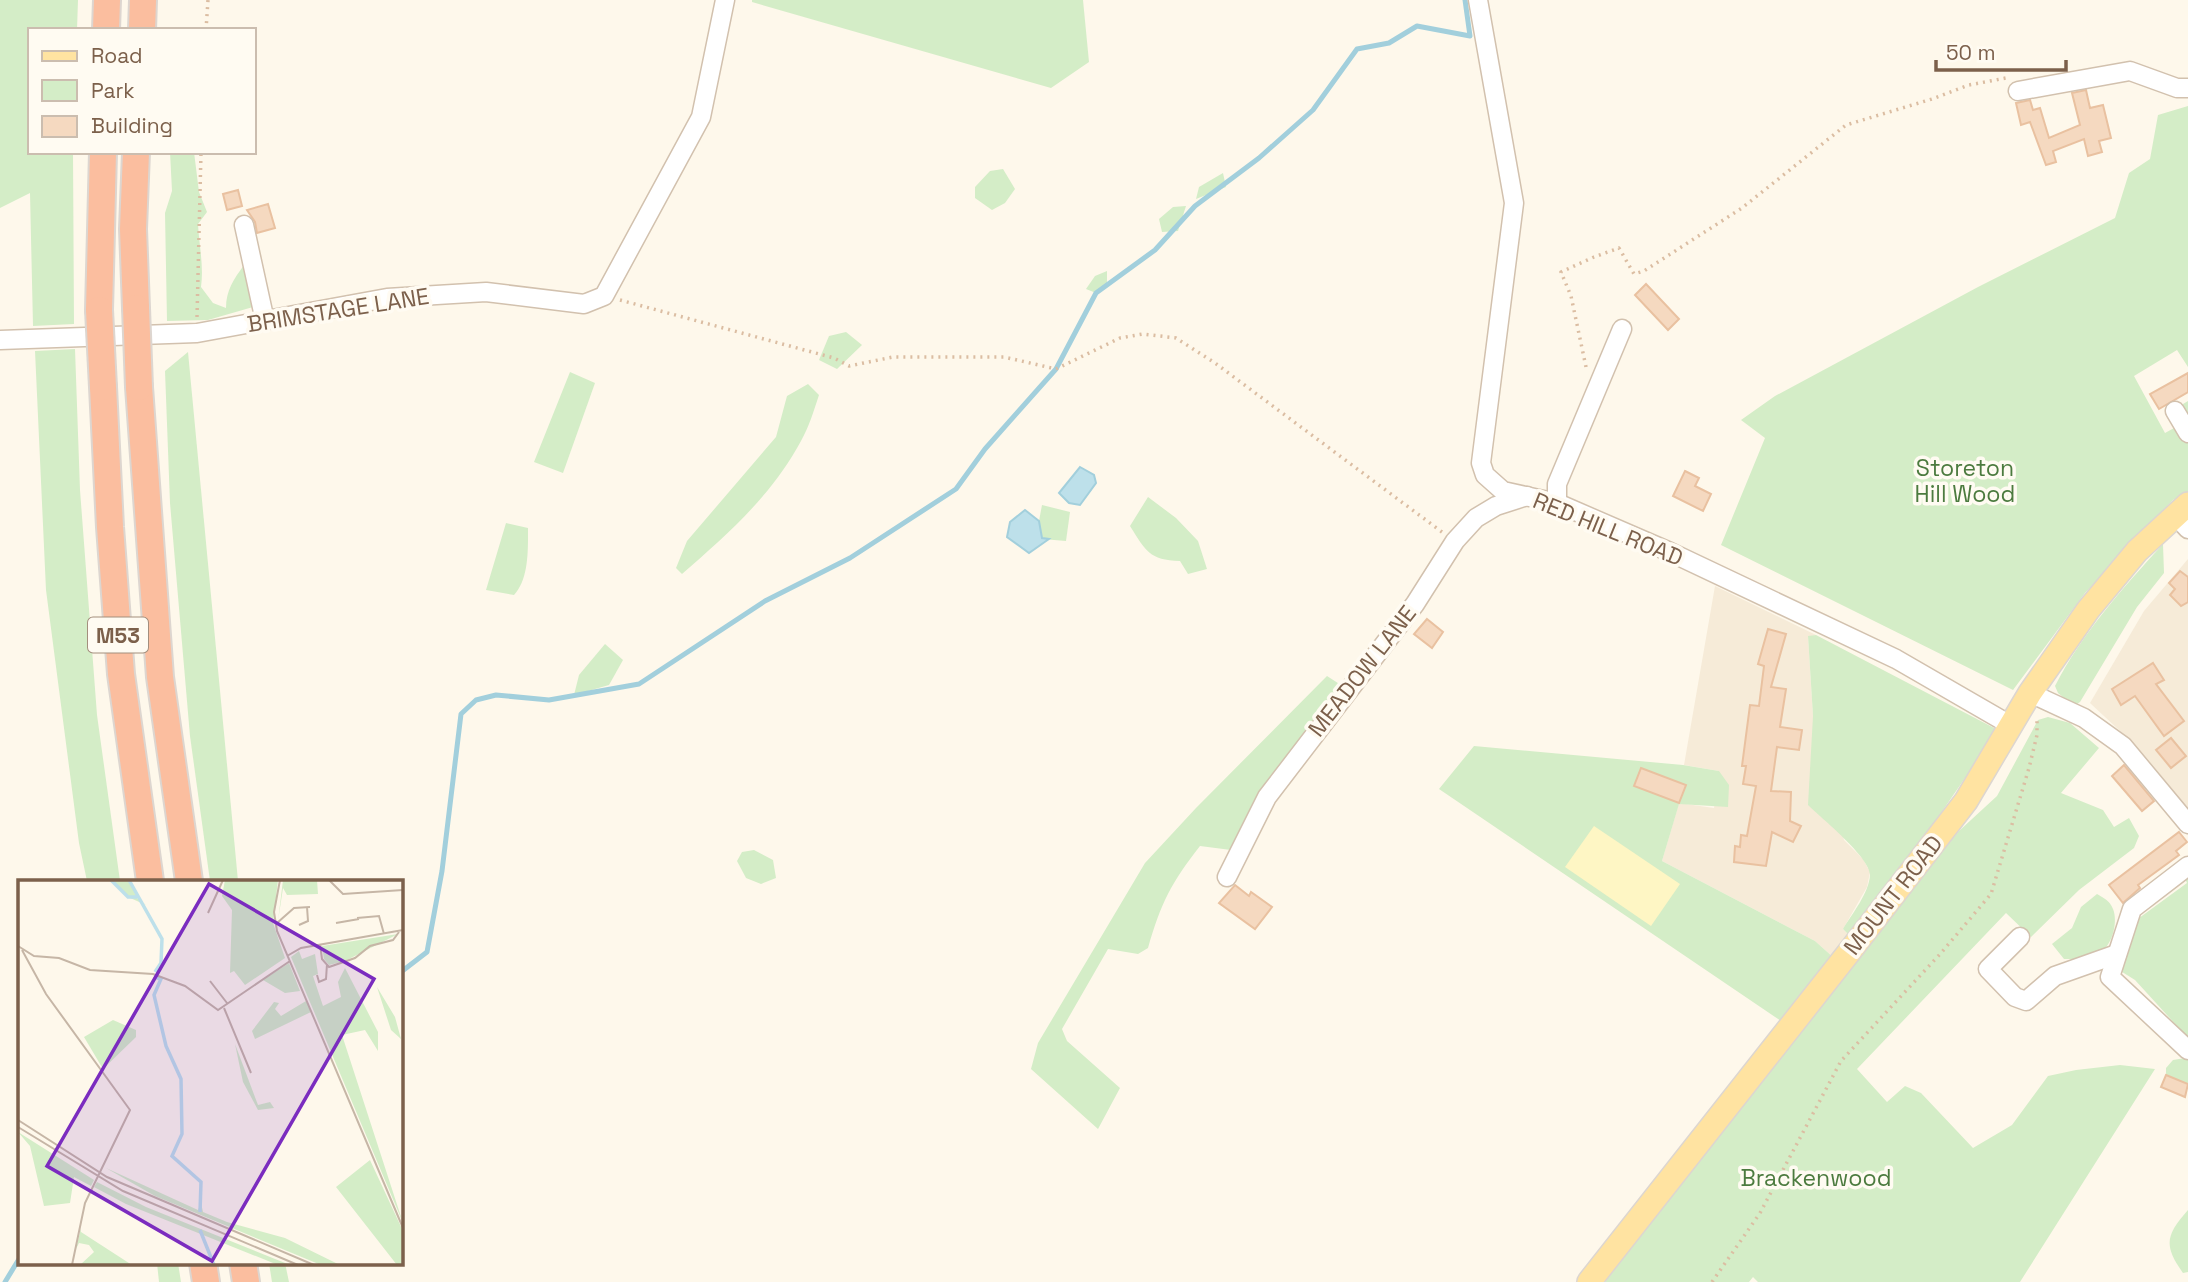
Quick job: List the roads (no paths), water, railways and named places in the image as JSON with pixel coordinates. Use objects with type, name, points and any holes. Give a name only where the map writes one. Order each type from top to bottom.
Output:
[{"type":"highway","points":[[106,28],[107,0]]},
{"type":"highway","points":[[142,28],[144,0]]},
{"type":"highway","name":"M53","points":[[103,154],[99,310],[110,527],[121,674],[150,880]]},
{"type":"highway","name":"M53","points":[[136,154],[133,229],[139,387],[160,677],[189,880]]},
{"type":"highway","points":[[203,1264],[206,1282]]},
{"type":"highway","points":[[243,1264],[246,1282]]},
{"type":"main road","name":"MOUNT ROAD","points":[[1589,1282],[1958,811],[2030,693],[2088,610],[2137,551],[2184,516]]},
{"type":"street","name":"BRIMSTAGE LANE","points":[[0,340],[197,333],[387,298],[486,292],[584,304],[604,296],[701,117],[725,0]]},
{"type":"street","name":"RED HILL ROAD","points":[[1478,0],[1514,203],[1481,463],[1485,475],[1503,491],[1557,503],[1670,552],[1896,659],[2011,726]]},
{"type":"street","points":[[2014,84],[2130,71],[2178,88],[2188,88]]},
{"type":"street","points":[[244,225],[265,321]]},
{"type":"street","points":[[1557,503],[1557,484],[1622,329]]},
{"type":"street","points":[[2175,411],[2188,433]]},
{"type":"street","name":"MEADOW LANE","points":[[1227,877],[1267,797],[1415,604],[1455,541],[1476,518],[1496,506],[1527,496]]},
{"type":"street","points":[[2030,693],[2084,718],[2123,746],[2188,824]]},
{"type":"street","points":[[2188,866],[2132,909],[2110,976],[2188,1050]]},
{"type":"street","points":[[2020,937],[1988,969],[2015,997],[2026,1001],[2055,976],[2117,954]]},
{"type":"water","points":[[1080,467],[1094,475],[1096,483],[1080,505],[1069,503],[1059,493]]},
{"type":"water","points":[[1025,510],[1039,521],[1042,538],[1049,539],[1029,553],[1007,537],[1010,522]]},
{"type":"waterway","points":[[402,971],[427,952],[442,871],[461,714],[476,700],[496,695],[549,700],[639,684],[765,601],[850,558],[956,489],[985,449],[1056,369],[1096,293],[1155,250],[1195,206],[1259,158],[1313,110],[1357,49],[1389,43],[1417,26],[1470,36],[1465,0]]},
{"type":"waterway","points":[[5,1282],[18,1261]]},
{"type":"park label","name":"Storeton Hill Wood","points":[[1965,481]]},
{"type":"park label","name":"Brackenwood","points":[[1816,1178]]}]
